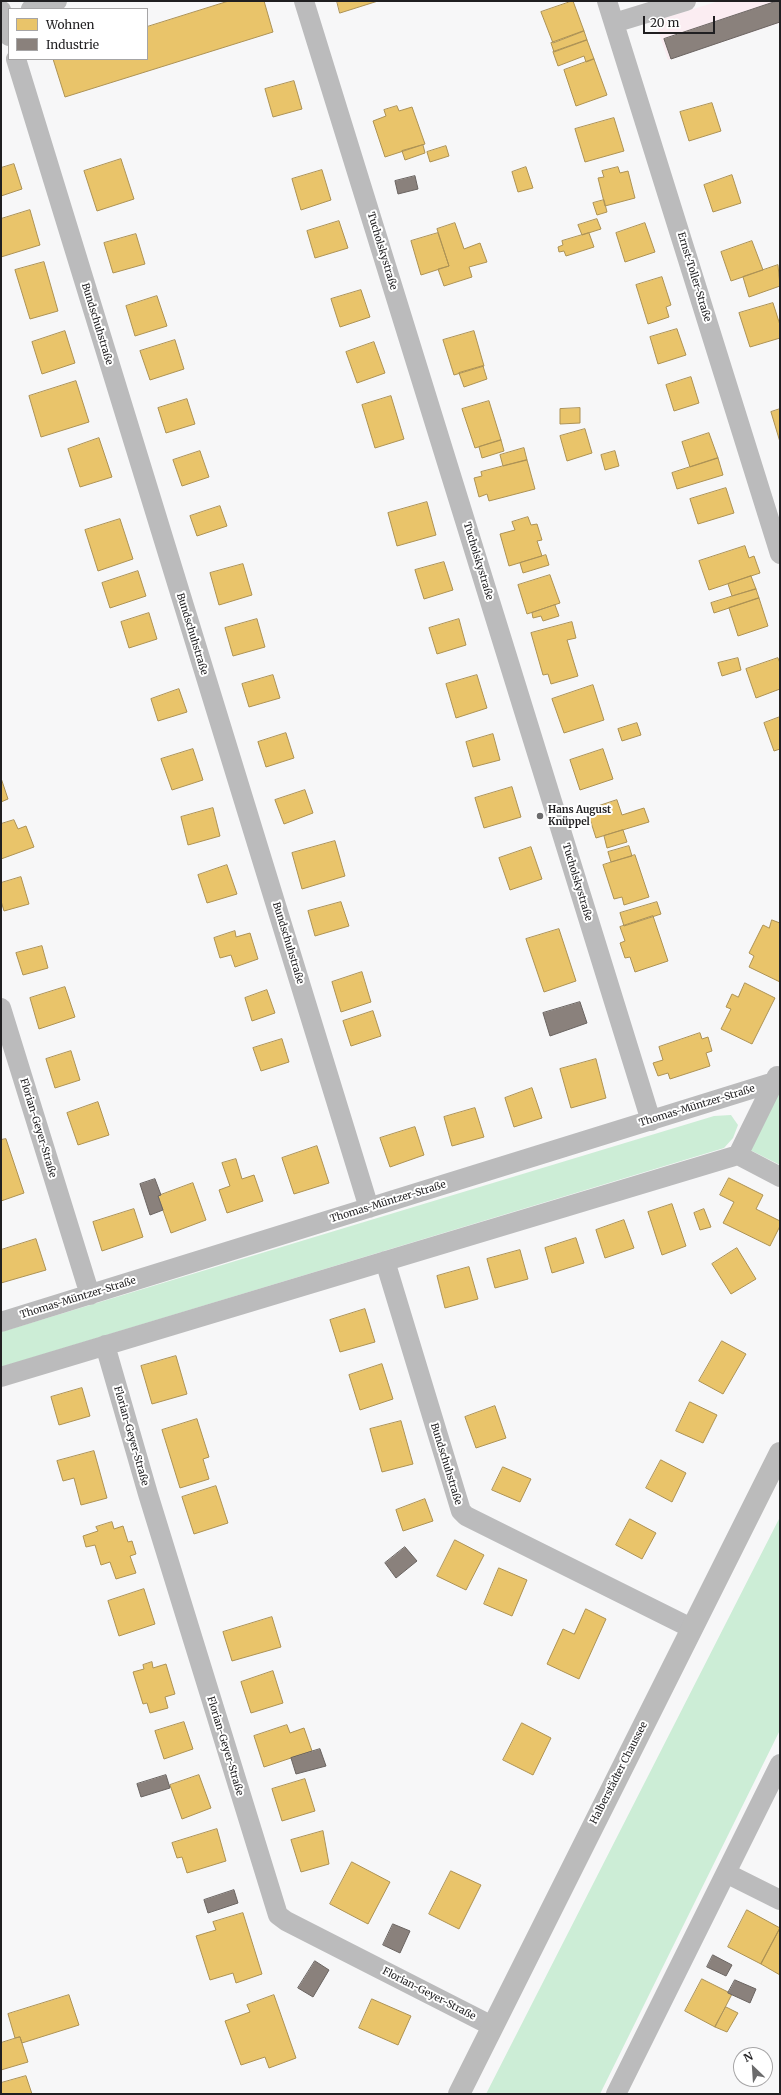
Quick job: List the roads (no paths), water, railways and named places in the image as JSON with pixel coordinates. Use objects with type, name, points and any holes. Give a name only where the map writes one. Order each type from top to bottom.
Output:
[{"type":"main road","name":"Halberstädter Chaussee","points":[[459,2094],[780,1453]]},
{"type":"street","points":[[35,8],[57,1]]},
{"type":"street","name":"Tucholskystraße","points":[[304,1],[651,1121]]},
{"type":"street","name":"Ernst-Toller-Straße","points":[[607,1],[780,554]]},
{"type":"street","points":[[614,23],[686,1]]},
{"type":"street","name":"Bundschuhstraße","points":[[16,60],[369,1208]]},
{"type":"street","name":"Florian-Geyer-Straße","points":[[1,1008],[90,1295]]},
{"type":"street","points":[[738,1155],[777,1077]]},
{"type":"street","name":"Thomas-Müntzer-Straße","points":[[1,1322],[651,1121],[777,1077]]},
{"type":"street","points":[[1,1377],[738,1155],[780,1177]]},
{"type":"street","name":"Bundschuhstraße","points":[[385,1261],[461,1511],[466,1516],[692,1628]]},
{"type":"street","name":"Florian-Geyer-Straße","points":[[105,1345],[148,1494],[278,1915],[286,1921],[492,2026]]},
{"type":"street","points":[[616,2094],[780,1764]]},
{"type":"street","points":[[726,1873],[780,1900]]},
{"type":"place","name":"Hans August Knüppel","points":[[540,816]]}]
